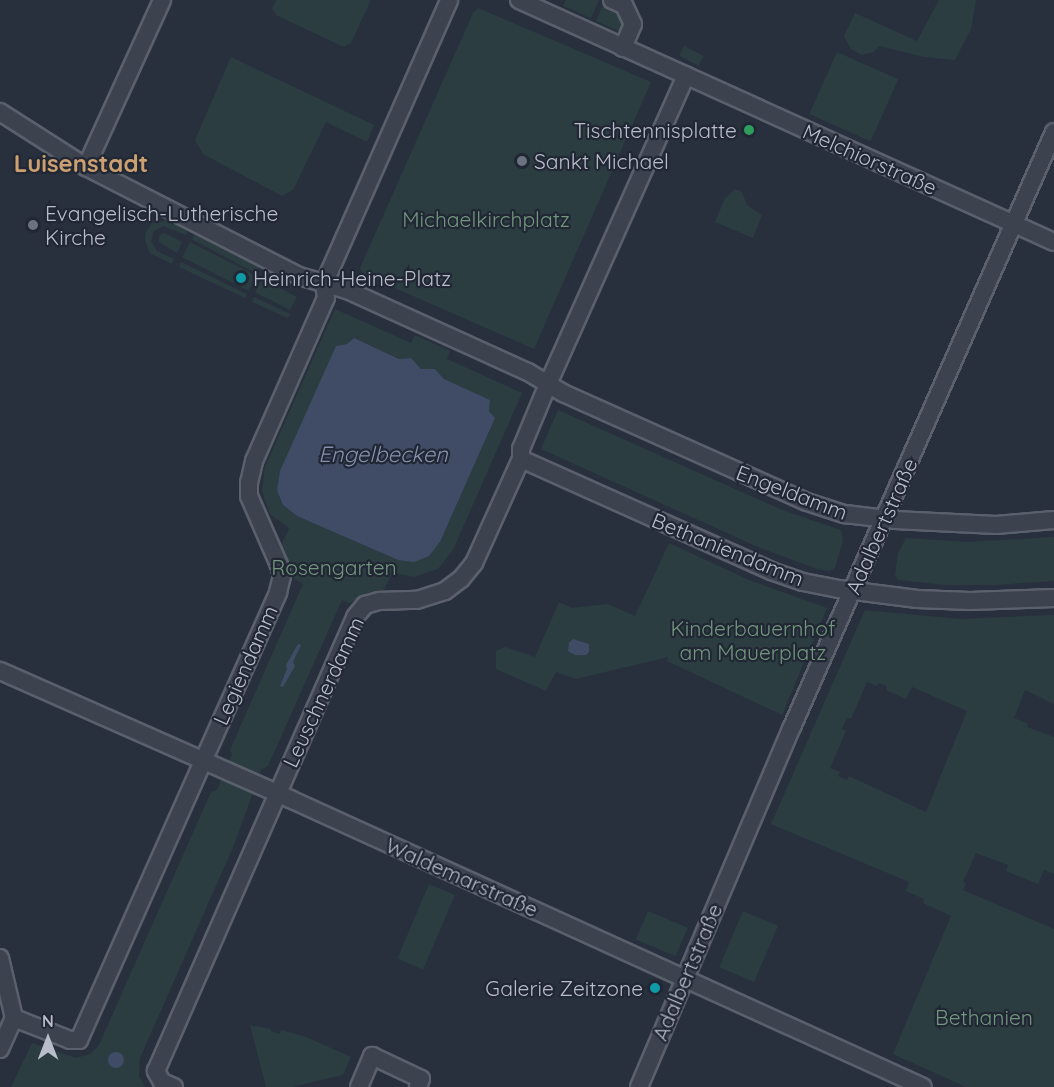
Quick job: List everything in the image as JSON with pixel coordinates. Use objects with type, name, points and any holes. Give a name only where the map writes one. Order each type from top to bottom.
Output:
[{"type":"street","points":[[86,167],[162,0]]},
{"type":"street","points":[[324,284],[449,0]]},
{"type":"street","points":[[0,112],[86,167],[281,267],[309,280],[347,290],[548,384],[686,76],[520,0]]},
{"type":"street","points":[[612,0],[624,5],[633,24],[623,48]]},
{"type":"street","name":"Melchiorstraße","points":[[686,76],[1054,242]]},
{"type":"street","name":"Adalbertstraße","points":[[639,1087],[882,519],[1054,132]]},
{"type":"street","name":"Legiendamm","points":[[14,1018],[70,1040],[79,1040],[281,583],[279,565],[249,496],[249,483],[254,461],[326,298],[324,284]]},
{"type":"street","name":"Leuschnerdamm","points":[[174,1087],[162,1082],[156,1071],[276,793],[359,610],[379,601],[426,598],[445,591],[461,579],[478,556],[521,459],[521,449],[548,384]]},
{"type":"street","name":"Engeldamm","points":[[548,384],[563,393],[807,502],[845,514],[882,519],[986,525],[1054,520]]},
{"type":"street","name":"Bethaniendamm","points":[[521,459],[771,571],[803,582],[851,591],[946,601],[1054,598]]},
{"type":"street","name":"Waldemarstraße","points":[[0,670],[923,1087]]},
{"type":"street","points":[[0,958],[14,1018],[0,1049]]},
{"type":"street","points":[[359,1087],[372,1056],[421,1078],[418,1087]]},
{"type":"green space","points":[[276,0],[371,0],[351,43],[344,47],[276,15],[272,9]]},
{"type":"green space","points":[[566,0],[599,0],[591,18],[563,6]]},
{"type":"green space","points":[[939,0],[976,0],[971,29],[955,60],[924,57],[879,46],[874,52],[862,55],[851,49],[844,36],[855,13],[917,41]]},
{"type":"green space","points":[[604,2],[618,9],[626,25],[623,33],[596,21]]},
{"type":"green space","name":"Michaelkirchplatz","points":[[478,8],[651,82],[534,349],[363,274],[360,268],[473,13]]},
{"type":"green space","points":[[684,46],[704,56],[699,66],[679,56]]},
{"type":"green space","points":[[837,52],[898,79],[871,141],[809,114]]},
{"type":"green space","points":[[231,57],[374,125],[367,142],[326,122],[293,190],[282,196],[203,154],[195,140]]},
{"type":"green space","points":[[735,189],[742,192],[747,205],[762,215],[753,238],[715,222],[725,198]]},
{"type":"green space","points":[[169,220],[188,230],[186,235],[163,226],[154,231],[151,241],[157,251],[174,259],[172,264],[150,253],[145,240],[146,232],[152,223]]},
{"type":"green space","points":[[164,233],[182,242],[177,253],[159,242],[159,236]]},
{"type":"green space","points":[[195,233],[259,267],[256,273],[192,239]]},
{"type":"green space","points":[[190,242],[256,276],[248,291],[182,257]]},
{"type":"green space","points":[[181,262],[247,294],[245,298],[179,267]]},
{"type":"green space","points":[[262,279],[297,297],[290,310],[255,292]]},
{"type":"green space","points":[[254,297],[290,314],[288,318],[252,302]]},
{"type":"green space","name":"Rosengarten","points":[[335,309],[411,343],[415,335],[450,351],[447,359],[522,393],[453,550],[438,569],[414,577],[392,573],[383,592],[350,603],[342,600],[268,766],[261,770],[234,845],[140,1058],[139,1076],[145,1087],[11,1087],[32,1043],[76,1058],[90,1054],[99,1045],[211,792],[217,790],[232,754],[230,750],[303,584],[294,579],[281,546],[289,528],[270,514],[262,491],[265,467]],"holes":[[[354,338],[399,359],[411,358],[421,369],[435,369],[444,379],[490,400],[489,411],[495,418],[440,542],[429,556],[398,560],[297,516],[283,505],[336,346],[347,344]]]},
{"type":"green space","points":[[558,410],[782,510],[841,530],[843,540],[835,568],[829,571],[817,569],[758,547],[541,449]]},
{"type":"green space","points":[[1054,537],[1054,581],[995,585],[946,585],[898,580],[895,576],[898,553],[906,538],[968,542]]},
{"type":"green space","name":"Kinderbauernhof am Mauerplatz","points":[[669,543],[749,580],[827,608],[782,715],[667,661],[668,657],[576,679],[556,672],[546,691],[496,669],[496,651],[505,647],[535,657],[559,602],[572,608],[608,604],[635,616]]},
{"type":"green space","name":"Bethanien","points":[[865,610],[960,619],[1054,615],[1054,704],[1025,690],[1014,718],[1028,724],[1027,727],[1054,737],[1054,874],[1044,870],[1038,884],[1006,871],[1008,865],[976,853],[963,882],[966,883],[963,890],[1054,929],[1054,1087],[966,1087],[893,1054],[951,916],[923,903],[924,899],[906,891],[909,882],[771,824]],"holes":[[[867,682],[877,686],[879,683],[887,686],[886,690],[906,699],[912,687],[967,711],[926,812],[849,776],[847,780],[838,776],[840,772],[830,768],[846,731],[842,729],[847,718],[851,719]]]},
{"type":"green space","points":[[429,884],[455,895],[423,970],[397,959]]},
{"type":"green space","points":[[648,911],[688,928],[675,956],[636,940]]},
{"type":"green space","points":[[743,911],[778,926],[754,982],[719,967]]},
{"type":"green space","points":[[250,1025],[271,1029],[279,1034],[281,1030],[306,1037],[351,1057],[343,1075],[291,1087],[266,1087]]},
{"type":"water","name":"Engelbecken","points":[[354,338],[399,359],[411,358],[421,369],[435,369],[444,379],[490,400],[489,411],[495,418],[440,542],[429,556],[414,562],[398,560],[297,516],[283,505],[277,490],[280,471],[336,346],[347,344]]},
{"type":"water","points":[[573,639],[589,644],[589,652],[586,655],[575,655],[568,651],[569,643]]},
{"type":"water","points":[[298,644],[301,645],[293,662],[295,666],[283,687],[280,686],[287,669],[286,665]]},
{"type":"water","points":[[116,1052],[122,1054],[124,1060],[122,1066],[116,1068],[110,1066],[108,1060],[110,1054]]},
{"type":"place","name":"Tischtennisplatte","points":[[749,130]]},
{"type":"place","name":"Sankt Michael","points":[[522,161]]},
{"type":"place","name":"Evangelisch-Lutherische Kirche","points":[[33,225]]},
{"type":"place","name":"Heinrich-Heine-Platz","points":[[241,278]]},
{"type":"place","name":"Galerie Zeitzone","points":[[655,988]]},
{"type":"district","name":"Luisenstadt","points":[[81,164]]}]
